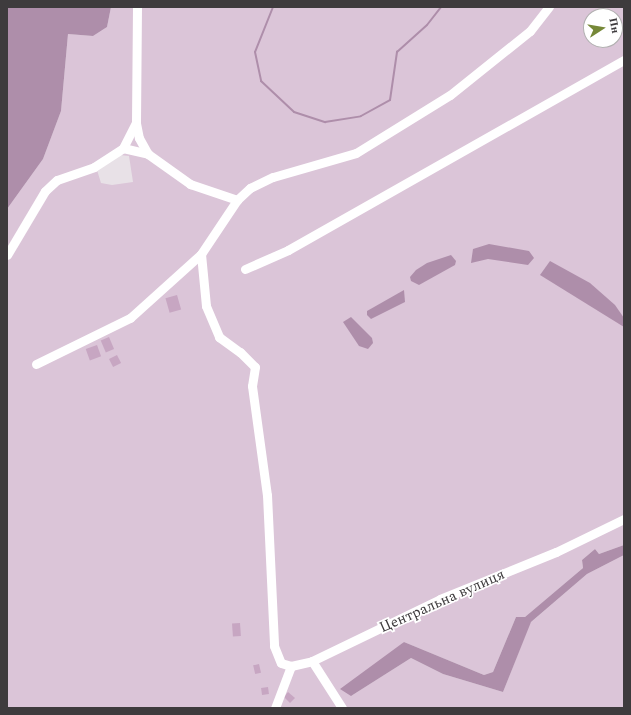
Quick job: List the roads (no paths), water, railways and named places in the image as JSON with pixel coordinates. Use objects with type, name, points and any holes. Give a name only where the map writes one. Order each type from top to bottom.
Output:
[{"type":"street","points":[[137,7],[136,123],[139,138],[148,154]]},
{"type":"street","points":[[36,364],[130,318],[201,254],[237,200],[250,188],[273,177],[362,150],[450,95],[530,31],[549,7]]},
{"type":"street","points":[[245,269],[288,250],[624,60]]},
{"type":"street","points":[[7,255],[45,192],[57,180],[94,167],[123,148],[136,123]]},
{"type":"street","points":[[123,148],[148,154],[190,184],[237,200]]},
{"type":"street","points":[[201,254],[206,306],[218,337],[240,352],[255,367],[252,386],[267,495],[274,646],[281,663],[291,666],[275,708]]},
{"type":"street","name":"Центральна вулиця","points":[[291,666],[312,661],[440,599],[556,552],[624,519]]},
{"type":"street","points":[[312,661],[342,708]]},
{"type":"waterway","points":[[273,7],[255,52],[261,81],[294,112],[325,122],[361,116],[390,100],[397,52],[427,25],[441,7]]}]
